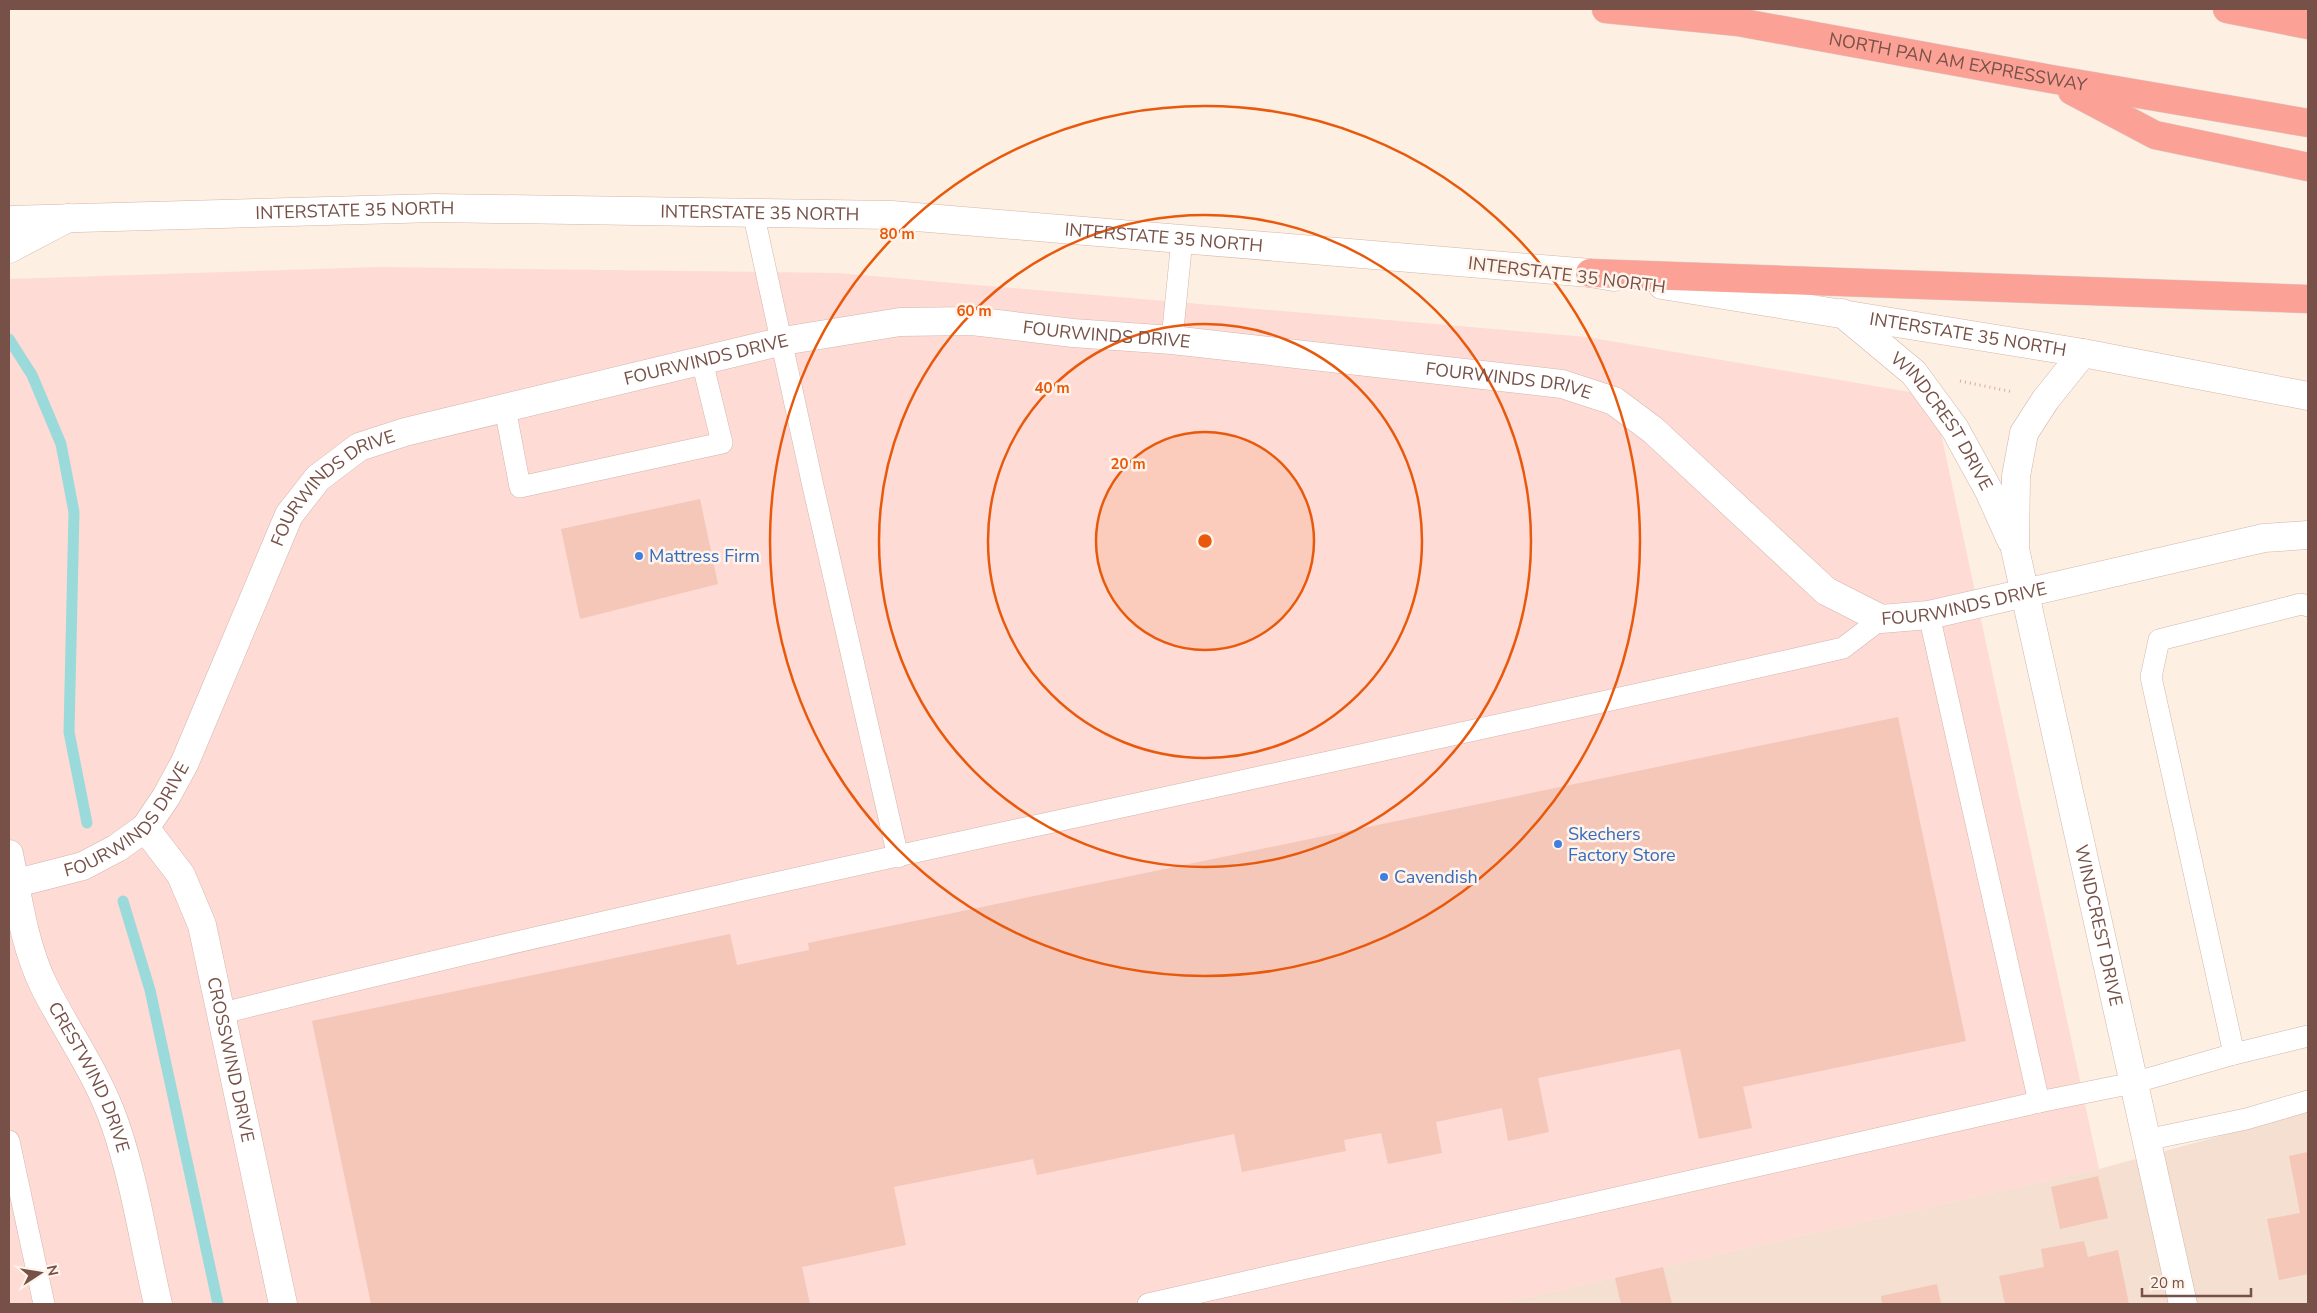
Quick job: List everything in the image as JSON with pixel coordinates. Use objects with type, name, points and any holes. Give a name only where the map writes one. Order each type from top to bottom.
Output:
[{"type":"highway","name":"NORTH PAN AM EXPRESSWAY","points":[[1606,9],[1738,22],[2051,79],[2308,123]]},
{"type":"highway","points":[[2227,9],[2308,25]]},
{"type":"highway","points":[[2051,79],[2156,135],[2308,167]]},
{"type":"highway","points":[[1590,273],[2308,299]]},
{"type":"street","name":"INTERSTATE 35 NORTH","points":[[9,220],[436,208],[892,215],[1590,273],[2083,353],[2308,396]]},
{"type":"street","points":[[9,249],[68,218]]},
{"type":"street","name":"WINDCREST DRIVE","points":[[1842,313],[1914,373],[1955,429],[1989,491],[2015,549]]},
{"type":"street","name":"FOURWINDS DRIVE","points":[[12,884],[83,866],[117,848],[145,828],[166,797],[185,762],[289,515],[318,478],[359,447],[405,432],[783,341],[900,322],[972,322],[1073,333],[1172,340],[1562,384],[1614,401],[1653,430],[1826,591],[1881,619],[1929,615],[2264,538],[2308,535]]},
{"type":"street","name":"WINDCREST DRIVE","points":[[2083,353],[2046,399],[2024,433],[2016,476],[2015,549],[2182,1304]]},
{"type":"street","name":"CROSSWIND DRIVE","points":[[145,828],[181,875],[198,917],[283,1304]]},
{"type":"street","name":"CRESTWIND DRIVE","points":[[9,854],[12,884],[27,943],[44,985],[95,1075],[115,1123],[128,1170],[158,1304]]},
{"type":"lane","points":[[753,212],[783,341],[813,486],[898,856]]},
{"type":"lane","points":[[1172,340],[1182,239]]},
{"type":"lane","points":[[505,408],[520,486],[722,443],[702,361]]},
{"type":"lane","points":[[2234,1054],[2151,677],[2159,640],[2301,604],[2308,606]]},
{"type":"lane","points":[[1929,615],[2039,1102]]},
{"type":"lane","points":[[219,1014],[510,944],[898,856],[1843,648],[1881,619]]},
{"type":"lane","points":[[1148,1304],[2039,1102],[2133,1083],[2234,1054],[2308,1036]]},
{"type":"lane","points":[[2146,1140],[2246,1119],[2308,1100]]},
{"type":"lane","points":[[9,1141],[44,1304]]},
{"type":"path","points":[[1959,381],[2014,392]]},
{"type":"shaded area","points":[[379,267],[836,273],[1587,337],[1933,396],[2099,1169],[1497,1304],[9,1304],[9,279]]},
{"type":"shaded area","points":[[2308,1112],[2308,1304],[1497,1304],[2099,1169]]},
{"type":"building","name":"Mattress Firm","points":[[700,499],[718,584],[580,619],[561,529]]},
{"type":"building","points":[[1898,717],[1966,1041],[1743,1087],[1752,1128],[1699,1139],[1680,1049],[1538,1078],[1549,1132],[1508,1141],[1502,1108],[1436,1122],[1442,1153],[1388,1164],[1381,1133],[1344,1140],[1346,1151],[1242,1172],[1234,1134],[1037,1175],[1033,1159],[894,1187],[906,1245],[802,1267],[810,1304],[371,1304],[312,1021],[730,934],[737,965],[809,950],[808,943]]},
{"type":"building","points":[[2308,1152],[2308,1274],[2279,1280],[2267,1219],[2300,1213],[2289,1156]]},
{"type":"building","points":[[2098,1176],[2108,1218],[2060,1229],[2051,1187]]},
{"type":"building","points":[[2084,1241],[2088,1257],[2118,1250],[2129,1304],[2005,1304],[1999,1276],[2044,1267],[2041,1249]]},
{"type":"building","points":[[1663,1267],[1672,1304],[1621,1304],[1615,1278]]},
{"type":"building","points":[[1937,1284],[1941,1304],[1882,1304],[1881,1296]]},
{"type":"waterway","points":[[9,339],[32,375],[61,444],[74,512],[69,732],[87,823]]},
{"type":"waterway","points":[[123,901],[150,990],[218,1304]]},
{"type":"place","name":"Mattress Firm","points":[[639,556]]},
{"type":"place","name":"Skechers Factory Store","points":[[1558,844]]},
{"type":"place","name":"Cavendish","points":[[1384,877]]}]
